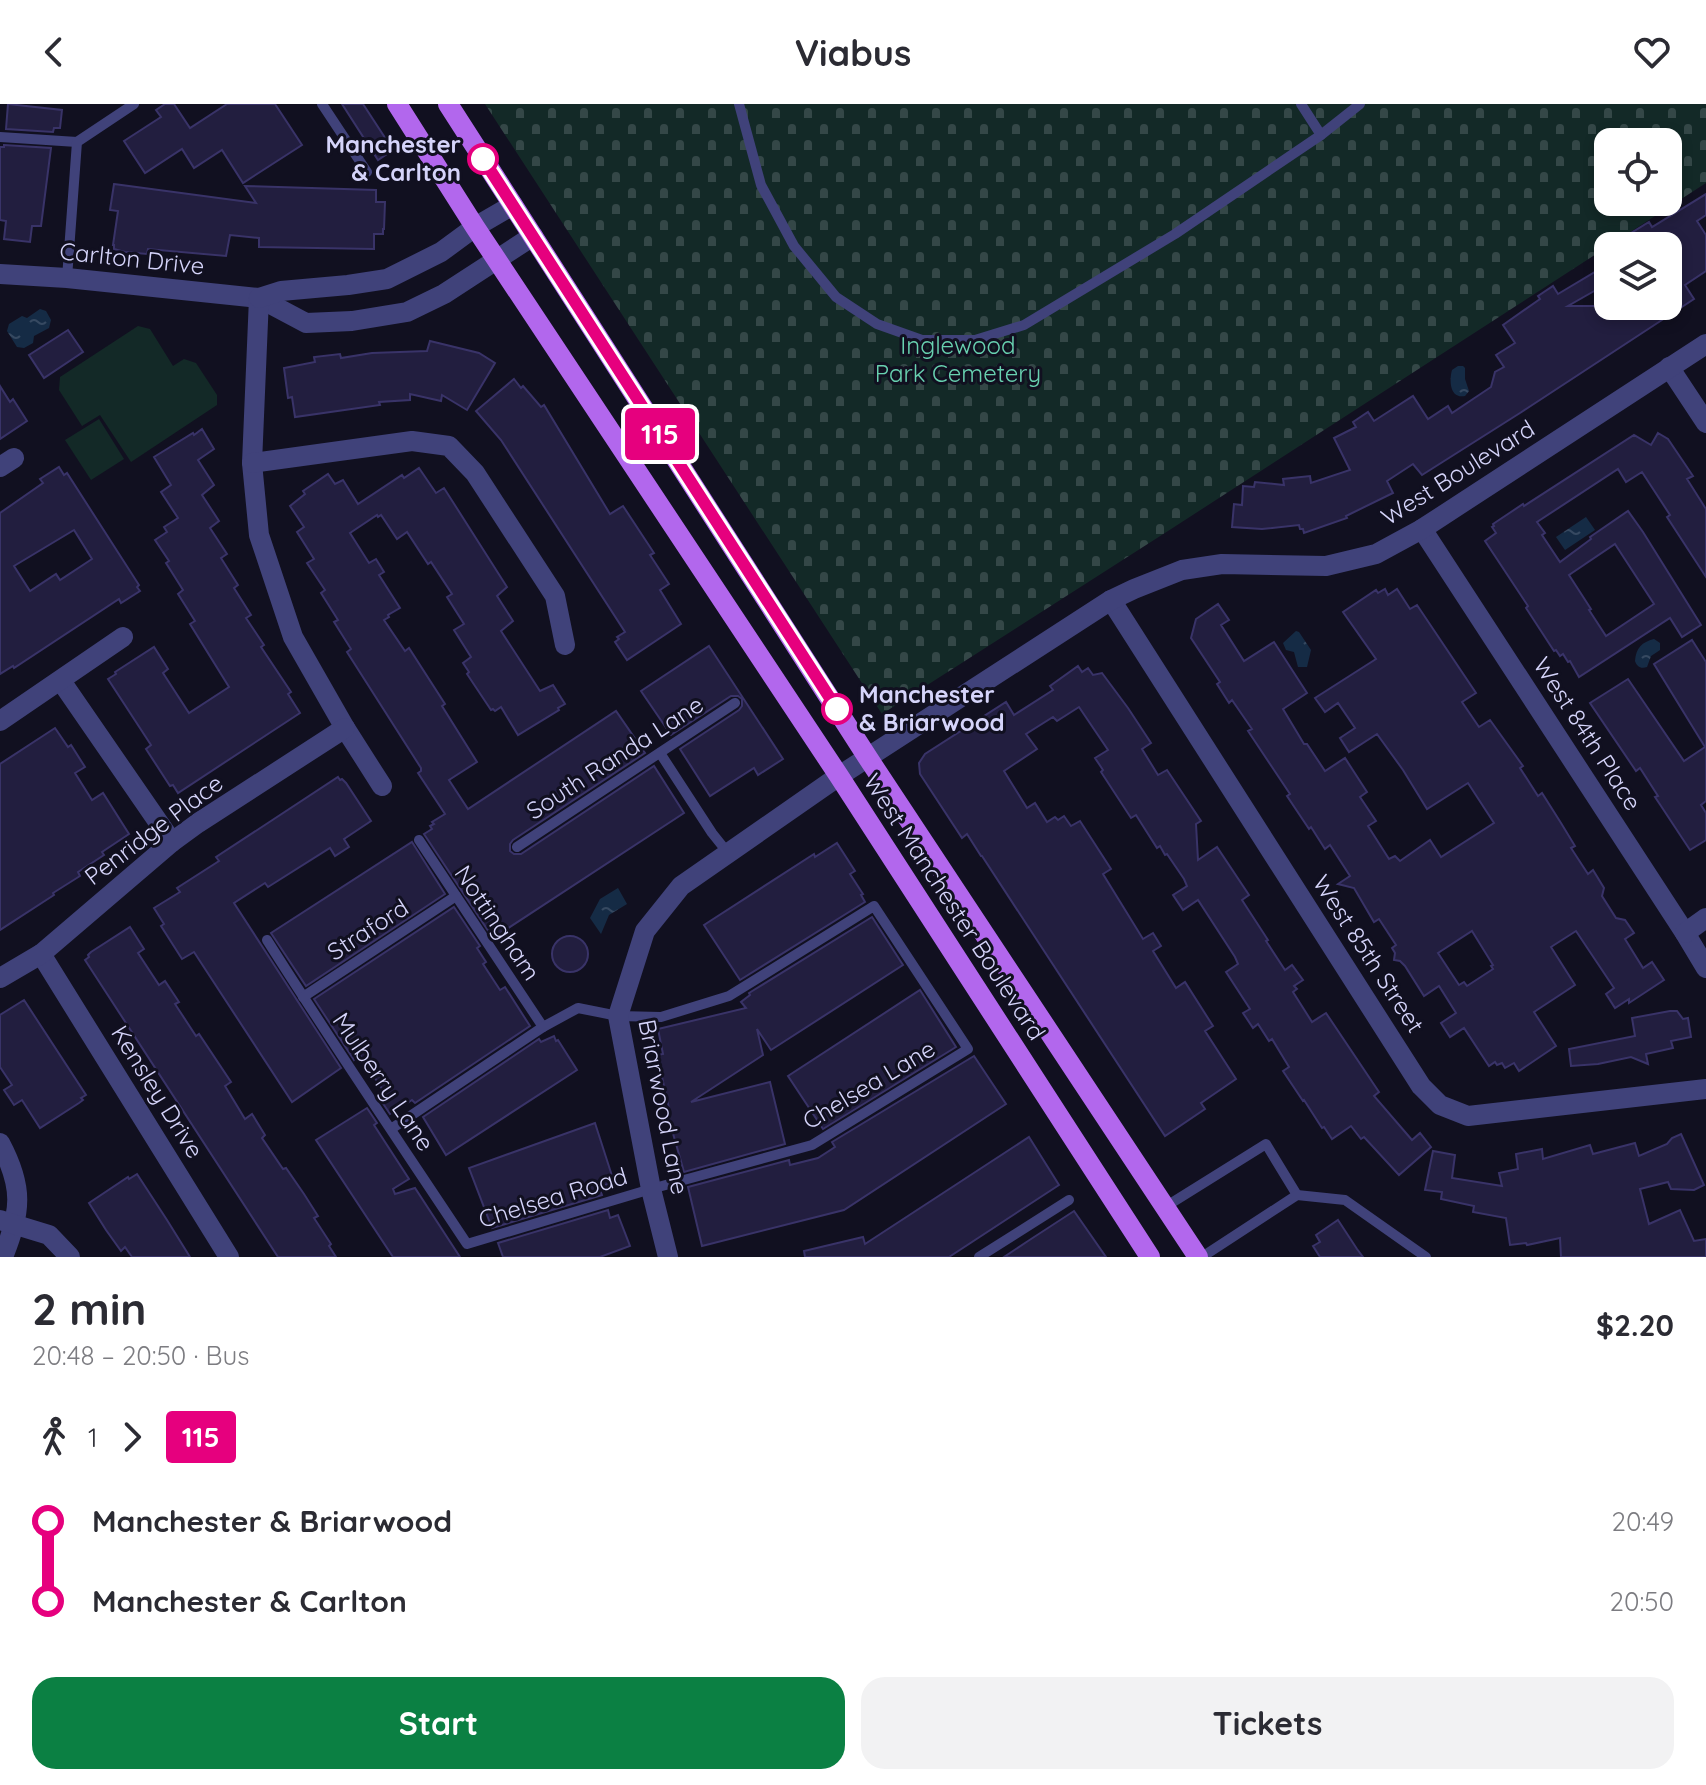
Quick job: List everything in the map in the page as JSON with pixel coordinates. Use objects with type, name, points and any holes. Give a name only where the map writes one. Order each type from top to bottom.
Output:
[{"type":"main road","name":"West Manchester Boulevard","points":[[397,104],[475,227],[839,776],[1150,1257]]},
{"type":"main road","name":"West Manchester Boulevard","points":[[448,104],[868,758],[1200,1257]]},
{"type":"street","name":"Carlton Drive","points":[[259,298],[281,291],[387,279],[441,252],[513,205]]},
{"type":"street","name":"Carlton Drive","points":[[0,274],[259,298],[306,323],[352,321],[407,312],[444,294],[533,236]]},
{"type":"street","points":[[342,286],[352,321]]},
{"type":"street","points":[[259,298],[252,463],[259,535],[293,637],[382,786]]},
{"type":"street","name":"West Boulevard","points":[[839,776],[1111,600],[1182,570],[1222,564],[1326,566],[1376,554],[1422,529],[1706,344]]},
{"type":"street","points":[[1669,367],[1706,423]]},
{"type":"street","points":[[252,463],[412,441],[449,446],[475,473],[555,596],[565,645]]},
{"type":"street","name":"West 84th Place","points":[[1422,529],[1706,968]]},
{"type":"street","name":"West 85th Street","points":[[1111,600],[1421,1086],[1440,1105],[1468,1116],[1706,1089]]},
{"type":"street","points":[[0,721],[123,637]]},
{"type":"street","points":[[61,681],[172,842]]},
{"type":"street","name":"Penridge Place","points":[[0,978],[41,954],[198,823],[345,728]]},
{"type":"street","name":"Briarwood Lane","points":[[668,1257],[651,1189],[618,1016],[645,931],[681,886],[839,776]]},
{"type":"street","points":[[1685,933],[1706,918]]},
{"type":"street","name":"Kensley Drive","points":[[41,954],[229,1257]]},
{"type":"street","points":[[0,1143],[16,1180],[18,1205],[8,1222],[3,1257]]},
{"type":"street","points":[[8,1222],[49,1235],[70,1257]]},
{"type":"lane","points":[[0,137],[77,142],[134,104]]},
{"type":"lane","points":[[322,104],[367,172]]},
{"type":"lane","points":[[739,104],[761,185],[794,246],[836,297],[877,324],[922,340],[975,340],[1024,325],[1175,234],[1321,135],[1360,104]]},
{"type":"lane","points":[[1301,104],[1321,135]]},
{"type":"lane","points":[[67,278],[77,142]]},
{"type":"lane","name":"South Randa Lane","points":[[517,847],[735,703]]},
{"type":"lane","points":[[660,753],[728,853]]},
{"type":"lane","name":"Nottingham","points":[[419,840],[543,1027]]},
{"type":"lane","name":"Straford","points":[[303,997],[456,896]]},
{"type":"lane","name":"Chelsea Lane","points":[[618,1016],[661,1017],[729,996],[874,906],[968,1049],[812,1145],[651,1189]]},
{"type":"lane","name":"Mulberry Lane","points":[[267,940],[467,1244]]},
{"type":"lane","points":[[391,1129],[543,1027],[578,1008],[618,1016]]},
{"type":"lane","points":[[1165,1207],[1266,1144],[1297,1195]]},
{"type":"lane","name":"Chelsea Road","points":[[467,1244],[651,1189]]},
{"type":"lane","points":[[1200,1257],[1297,1195],[1345,1200],[1426,1257]]},
{"type":"lane","points":[[979,1257],[1069,1200]]},
{"type":"green space","name":"Inglewood Park Cemetery","points":[[485,104],[1706,104],[1706,183],[1682,199],[1682,128],[1594,128],[1594,216],[1655,216],[1630,232],[1594,232],[1594,255],[882,714]]},
{"type":"green space","points":[[138,326],[150,329],[173,366],[184,359],[196,363],[217,395],[217,405],[131,462],[100,415],[82,426],[59,390],[60,377]]},
{"type":"green space","points":[[99,419],[124,459],[91,480],[65,440]]},
{"type":"water","points":[[40,309],[46,311],[51,320],[49,328],[34,336],[33,343],[24,348],[17,347],[7,331],[9,324],[22,316],[27,318]]},
{"type":"water","points":[[1458,366],[1465,368],[1469,391],[1465,396],[1456,395],[1452,388],[1452,370]]},
{"type":"water","points":[[1586,517],[1595,530],[1565,550],[1556,537]]},
{"type":"water","points":[[1296,631],[1311,650],[1307,667],[1298,667],[1294,652],[1286,650],[1283,643]]},
{"type":"water","points":[[1654,639],[1660,643],[1660,650],[1651,656],[1647,667],[1640,667],[1635,661],[1638,649]]},
{"type":"water","points":[[618,888],[627,904],[609,915],[601,934],[590,918],[600,899]]},
{"type":"building","points":[[8,104],[62,110],[60,128],[54,128],[53,132],[6,129]]},
{"type":"building","points":[[165,104],[174,104],[190,128],[227,104],[275,104],[302,145],[243,183],[222,150],[194,168],[182,149],[145,173],[124,141],[161,117],[156,110]]},
{"type":"building","points":[[342,104],[363,104],[393,150],[378,160]]},
{"type":"building","points":[[0,147],[51,148],[41,226],[32,226],[30,242],[4,239],[6,221],[0,220]]},
{"type":"building","points":[[114,184],[256,203],[245,186],[376,190],[376,202],[385,202],[384,229],[383,234],[374,234],[374,249],[259,247],[259,238],[230,235],[226,256],[148,249],[147,254],[125,252],[114,249],[113,245],[118,211],[110,210]]},
{"type":"building","points":[[1706,194],[1706,215],[1697,221],[1706,235],[1706,271],[1685,285],[1694,299],[1682,307],[1682,232],[1633,232],[1649,222],[1652,227],[1670,216],[1682,216],[1682,209]]},
{"type":"building","points":[[1594,273],[1594,291],[1568,306],[1594,306],[1594,320],[1662,320],[1422,475],[1413,464],[1387,481],[1393,493],[1347,518],[1304,533],[1299,525],[1262,529],[1232,527],[1234,504],[1242,505],[1243,486],[1254,487],[1255,482],[1284,485],[1283,479],[1310,476],[1311,483],[1350,470],[1334,438],[1356,427],[1353,422],[1368,412],[1374,421],[1413,396],[1428,419],[1448,406],[1452,413],[1491,387],[1495,372],[1504,367],[1496,355],[1515,343],[1503,325],[1553,286],[1558,294]]},
{"type":"building","points":[[68,330],[83,352],[44,378],[29,355]]},
{"type":"building","points":[[430,341],[479,353],[495,363],[467,410],[442,395],[441,401],[410,394],[410,400],[379,402],[380,405],[295,417],[292,397],[288,398],[284,368],[315,362],[314,357],[340,354],[341,358],[372,353],[427,351]]},
{"type":"building","points":[[514,379],[541,407],[544,405],[610,514],[623,506],[654,553],[650,555],[669,584],[660,590],[681,624],[627,660],[615,642],[625,632],[501,440],[476,411]]},
{"type":"building","points":[[0,386],[27,421],[0,439]]},
{"type":"building","points":[[202,429],[214,449],[198,460],[214,485],[202,495],[219,521],[210,528],[227,554],[221,558],[238,585],[234,588],[251,615],[246,618],[291,692],[288,694],[300,713],[178,793],[146,749],[151,745],[108,679],[154,647],[168,669],[163,673],[189,713],[229,687],[190,624],[195,621],[178,594],[183,590],[155,540],[167,532],[164,527],[178,518],[161,492],[171,485],[154,457]]},
{"type":"building","points":[[1658,433],[1668,439],[1693,476],[1687,479],[1706,509],[1706,577],[1642,472],[1626,482],[1618,469],[1537,522],[1560,562],[1628,511],[1701,625],[1682,637],[1670,618],[1579,677],[1570,661],[1554,651],[1485,541],[1496,533],[1493,524],[1634,435],[1651,445]],"holes":[[[1615,544],[1654,604],[1606,636],[1569,575]]]},
{"type":"building","points":[[59,467],[64,475],[67,473],[140,591],[121,603],[119,599],[0,674],[0,513],[43,483],[40,479]],"holes":[[[74,530],[92,559],[60,580],[56,574],[30,591],[14,566]]]},
{"type":"building","points":[[419,468],[436,493],[444,488],[507,587],[497,596],[513,621],[501,631],[540,691],[553,685],[565,704],[518,735],[501,707],[491,710],[467,674],[469,672],[463,663],[471,657],[454,630],[464,624],[447,597],[452,594],[407,532],[397,539],[381,515],[377,515],[350,533],[369,563],[376,559],[384,572],[379,575],[400,608],[384,620],[405,651],[409,648],[477,762],[449,780],[468,809],[616,711],[645,753],[513,840],[510,851],[521,854],[654,766],[684,813],[493,938],[424,834],[432,829],[432,822],[445,814],[418,773],[421,768],[347,652],[351,649],[321,593],[325,590],[307,563],[314,559],[297,532],[304,527],[290,506],[305,494],[303,491],[328,474],[335,484],[343,480],[358,504],[402,475],[404,478]]},
{"type":"building","points":[[1385,589],[1388,595],[1397,589],[1410,609],[1417,605],[1476,693],[1462,702],[1479,727],[1490,720],[1523,766],[1520,768],[1538,796],[1542,793],[1575,846],[1571,848],[1588,874],[1593,870],[1604,888],[1602,896],[1616,918],[1625,920],[1634,933],[1625,939],[1643,968],[1652,962],[1664,980],[1629,1003],[1629,999],[1615,1008],[1606,994],[1614,988],[1576,931],[1551,947],[1575,985],[1534,1012],[1556,1046],[1519,1071],[1514,1063],[1505,1068],[1502,1063],[1497,1065],[1495,1062],[1489,1066],[1464,1028],[1450,1037],[1441,1023],[1456,1013],[1439,986],[1424,996],[1405,966],[1394,960],[1392,948],[1396,945],[1379,919],[1374,922],[1354,888],[1338,884],[1350,876],[1330,845],[1325,849],[1311,827],[1309,829],[1248,731],[1252,729],[1232,700],[1229,703],[1217,684],[1220,682],[1191,638],[1196,619],[1218,604],[1229,620],[1221,625],[1244,661],[1274,642],[1307,693],[1283,709],[1325,771],[1345,758],[1367,792],[1360,797],[1376,821],[1368,826],[1389,859],[1395,856],[1400,861],[1430,840],[1441,857],[1494,823],[1468,783],[1427,809],[1377,734],[1349,752],[1340,738],[1355,728],[1338,703],[1325,712],[1315,698],[1376,659],[1343,612],[1376,590],[1378,593]],"holes":[[[1472,931],[1493,969],[1467,986],[1464,982],[1459,985],[1438,953]]]},
{"type":"building","points":[[1692,640],[1706,662],[1706,801],[1701,805],[1706,813],[1706,840],[1690,850],[1640,768],[1636,771],[1590,703],[1628,679],[1684,761],[1705,747],[1654,664]]},
{"type":"building","points":[[709,646],[783,759],[758,775],[754,768],[710,796],[680,749],[739,710],[742,699],[731,696],[671,735],[641,691]]},
{"type":"building","points":[[1078,666],[1082,672],[1088,668],[1093,675],[1102,673],[1128,708],[1151,743],[1142,749],[1158,775],[1167,770],[1201,821],[1196,824],[1198,860],[1217,847],[1249,895],[1242,900],[1266,941],[1285,970],[1292,965],[1303,980],[1294,986],[1297,989],[1293,992],[1312,1022],[1326,1013],[1379,1092],[1374,1096],[1412,1140],[1420,1133],[1431,1147],[1399,1175],[1351,1126],[1332,1139],[1283,1071],[1289,1067],[1272,1039],[1269,1041],[1258,1024],[1253,1028],[1243,1013],[1250,1009],[1226,972],[1238,964],[1235,957],[1198,900],[1183,910],[1173,895],[1187,886],[1184,879],[1167,854],[1160,846],[1157,848],[1136,815],[1131,818],[1101,772],[1103,770],[1095,758],[1108,750],[1079,707],[1057,721],[1053,717],[1026,734],[1037,749],[1004,771],[1027,808],[1035,803],[1047,822],[1064,816],[1071,826],[1080,821],[1111,869],[1103,874],[1143,939],[1153,933],[1161,946],[1153,951],[1176,988],[1185,982],[1213,1026],[1205,1031],[1236,1079],[1201,1103],[1205,1109],[1165,1136],[982,856],[967,834],[962,838],[920,774],[919,763],[925,754],[1006,702],[1014,715],[1053,690],[1050,686]]},
{"type":"building","points":[[55,728],[85,767],[75,773],[92,800],[103,793],[129,834],[78,872],[80,876],[0,930],[0,764]]},
{"type":"building","points":[[338,777],[346,783],[371,821],[344,839],[349,847],[335,856],[330,848],[268,887],[265,883],[234,903],[341,1068],[292,1102],[194,952],[182,959],[161,926],[164,924],[154,908],[180,892],[177,888],[219,861],[216,857]]},
{"type":"building","points":[[412,842],[445,894],[306,986],[271,933]]},
{"type":"building","points":[[837,843],[855,871],[850,874],[865,902],[740,980],[704,925],[814,854],[815,857]]},
{"type":"building","points":[[454,907],[480,946],[477,948],[486,962],[483,964],[500,990],[505,987],[530,1026],[415,1103],[412,1100],[390,1114],[380,1099],[386,1095],[360,1055],[354,1060],[314,999]]},
{"type":"building","points":[[872,917],[903,965],[771,1050],[757,1029],[763,1055],[691,1102],[770,1082],[785,1144],[684,1172],[666,1109],[669,1108],[657,1055],[663,1054],[658,1029],[746,1008],[741,1002],[749,993]]},
{"type":"building","points":[[130,927],[144,949],[138,953],[159,985],[165,981],[179,1002],[175,1004],[231,1082],[225,1086],[245,1119],[252,1114],[265,1135],[262,1138],[318,1216],[314,1218],[336,1257],[278,1257],[85,960],[91,952]]},
{"type":"building","points":[[570,936],[583,941],[588,954],[583,967],[570,972],[557,967],[552,954],[557,941]]},
{"type":"building","points":[[920,990],[956,1047],[823,1129],[788,1076]]},
{"type":"building","points":[[24,1000],[86,1095],[79,1103],[40,1128],[22,1100],[14,1105],[4,1090],[12,1085],[0,1067],[0,1015]]},
{"type":"building","points":[[1677,1011],[1683,1019],[1688,1018],[1691,1037],[1671,1041],[1673,1048],[1646,1054],[1648,1064],[1631,1057],[1571,1066],[1569,1049],[1635,1036],[1632,1018]]},
{"type":"building","points":[[554,1036],[577,1070],[446,1155],[423,1117],[539,1039],[541,1042]]},
{"type":"building","points":[[974,1056],[1006,1104],[844,1210],[702,1246],[688,1187],[789,1160],[790,1165],[818,1158],[835,1147],[832,1142]]},
{"type":"building","points":[[367,1108],[377,1123],[374,1125],[409,1179],[393,1189],[395,1194],[415,1188],[460,1257],[393,1257],[316,1140]]},
{"type":"building","points":[[595,1123],[614,1182],[599,1187],[602,1195],[492,1228],[469,1168]]},
{"type":"building","points":[[1681,1134],[1704,1185],[1694,1190],[1671,1189],[1668,1182],[1640,1189],[1649,1224],[1680,1210],[1694,1241],[1706,1239],[1706,1257],[1561,1257],[1560,1238],[1510,1245],[1506,1218],[1473,1212],[1474,1206],[1441,1199],[1442,1192],[1425,1190],[1433,1151],[1455,1155],[1452,1178],[1502,1186],[1499,1173],[1518,1169],[1516,1154],[1542,1149],[1543,1159],[1590,1145],[1593,1154],[1635,1143],[1639,1156]]},
{"type":"building","points":[[1029,1137],[1059,1185],[949,1257],[805,1257],[804,1251],[863,1237],[865,1244]]},
{"type":"building","points":[[137,1174],[190,1257],[132,1257],[125,1247],[121,1251],[106,1230],[89,1203]]},
{"type":"building","points":[[608,1210],[610,1218],[618,1215],[630,1246],[600,1257],[503,1257],[498,1243]]},
{"type":"building","points":[[1074,1211],[1106,1257],[1004,1257],[1028,1241]]},
{"type":"building","points":[[1338,1220],[1363,1257],[1320,1257],[1313,1246],[1320,1242],[1316,1235]]},
{"type":"bus line","name":"115","points":[[483,159],[837,709]]},
{"type":"place","name":"Manchester & Carlton","points":[[483,159]]},
{"type":"place","name":"Manchester & Briarwood","points":[[837,709]]}]
